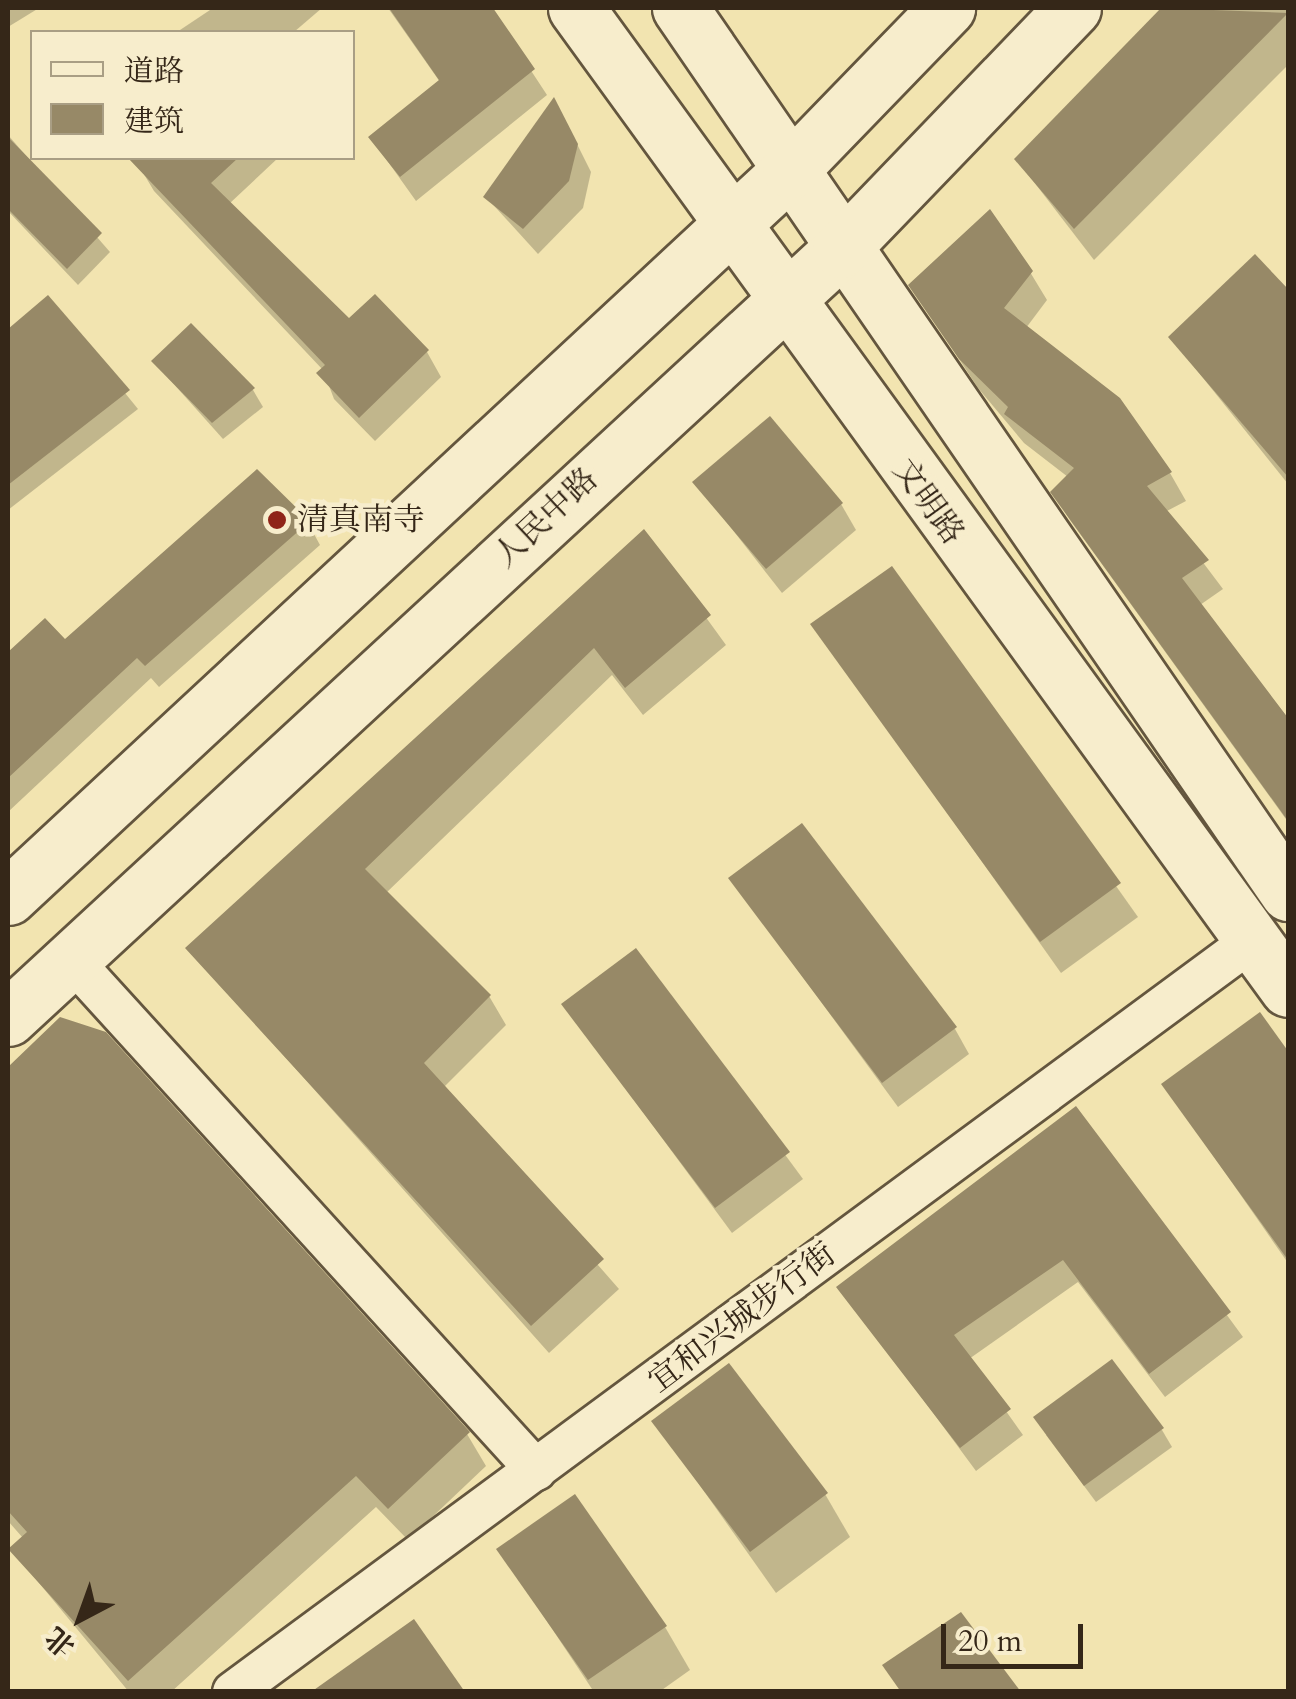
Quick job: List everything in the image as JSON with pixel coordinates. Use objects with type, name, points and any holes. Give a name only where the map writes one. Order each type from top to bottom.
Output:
[{"type":"main road","name":"文明路","points":[[576,8],[781,300],[1249,943],[1288,989]]},
{"type":"main road","points":[[680,8],[840,250],[1288,892]]},
{"type":"main road","points":[[8,897],[726,223],[790,170],[947,8]]},
{"type":"main road","name":"人民中路","points":[[8,1018],[781,300],[840,250],[1073,8]]},
{"type":"street","name":"宜和兴城步行街","points":[[233,1692],[1249,943]]},
{"type":"street","points":[[71,959],[536,1470]]},
{"type":"building","points":[[389,8],[493,8],[535,69],[400,177],[368,137],[439,80]]},
{"type":"building","points":[[1161,8],[1288,13],[1074,229],[1014,159]]},
{"type":"building","points":[[554,97],[578,144],[569,181],[523,229],[483,197]]},
{"type":"building","points":[[8,137],[102,233],[67,269],[8,209]]},
{"type":"building","points":[[130,160],[236,160],[211,183],[349,318],[375,294],[429,350],[359,418],[316,373],[325,365]]},
{"type":"building","points":[[990,209],[1033,271],[1004,308],[1120,398],[1172,472],[1147,486],[1209,560],[1182,578],[1288,718],[1288,821],[1050,492],[1074,468],[1004,414],[1008,407],[959,359],[908,285]]},
{"type":"building","points":[[1255,254],[1288,289],[1288,477],[1168,337]]},
{"type":"building","points":[[48,295],[130,390],[8,485],[8,329]]},
{"type":"building","points":[[191,323],[255,388],[212,423],[151,361]]},
{"type":"building","points":[[770,416],[843,503],[766,569],[692,482]]},
{"type":"building","points":[[257,469],[310,521],[145,666],[137,658],[8,778],[8,652],[45,618],[65,639]]},
{"type":"building","points":[[644,529],[711,615],[625,688],[594,648],[365,869],[491,995],[424,1063],[604,1259],[531,1326],[185,948]]},
{"type":"building","points":[[892,566],[1121,883],[1040,942],[810,624]]},
{"type":"building","points":[[802,823],[957,1027],[882,1083],[728,878]]},
{"type":"building","points":[[636,948],[790,1152],[715,1208],[561,1004]]},
{"type":"building","points":[[1260,1012],[1288,1051],[1288,1260],[1161,1084]]},
{"type":"building","points":[[60,1017],[106,1032],[470,1432],[388,1509],[356,1476],[128,1681],[8,1549],[27,1532],[8,1511],[8,1067]]},
{"type":"building","points":[[1076,1106],[1231,1312],[1149,1374],[1063,1260],[954,1335],[1011,1409],[960,1448],[836,1287]]},
{"type":"building","points":[[1112,1359],[1164,1428],[1084,1486],[1033,1417]]},
{"type":"building","points":[[729,1363],[828,1493],[750,1552],[651,1421]]},
{"type":"building","points":[[575,1494],[667,1626],[588,1680],[496,1549]]},
{"type":"building","points":[[961,1612],[1021,1692],[901,1692],[882,1665]]},
{"type":"building","points":[[414,1619],[465,1692],[311,1692]]},
{"type":"place","name":"清真南寺","points":[[277,520]]}]
